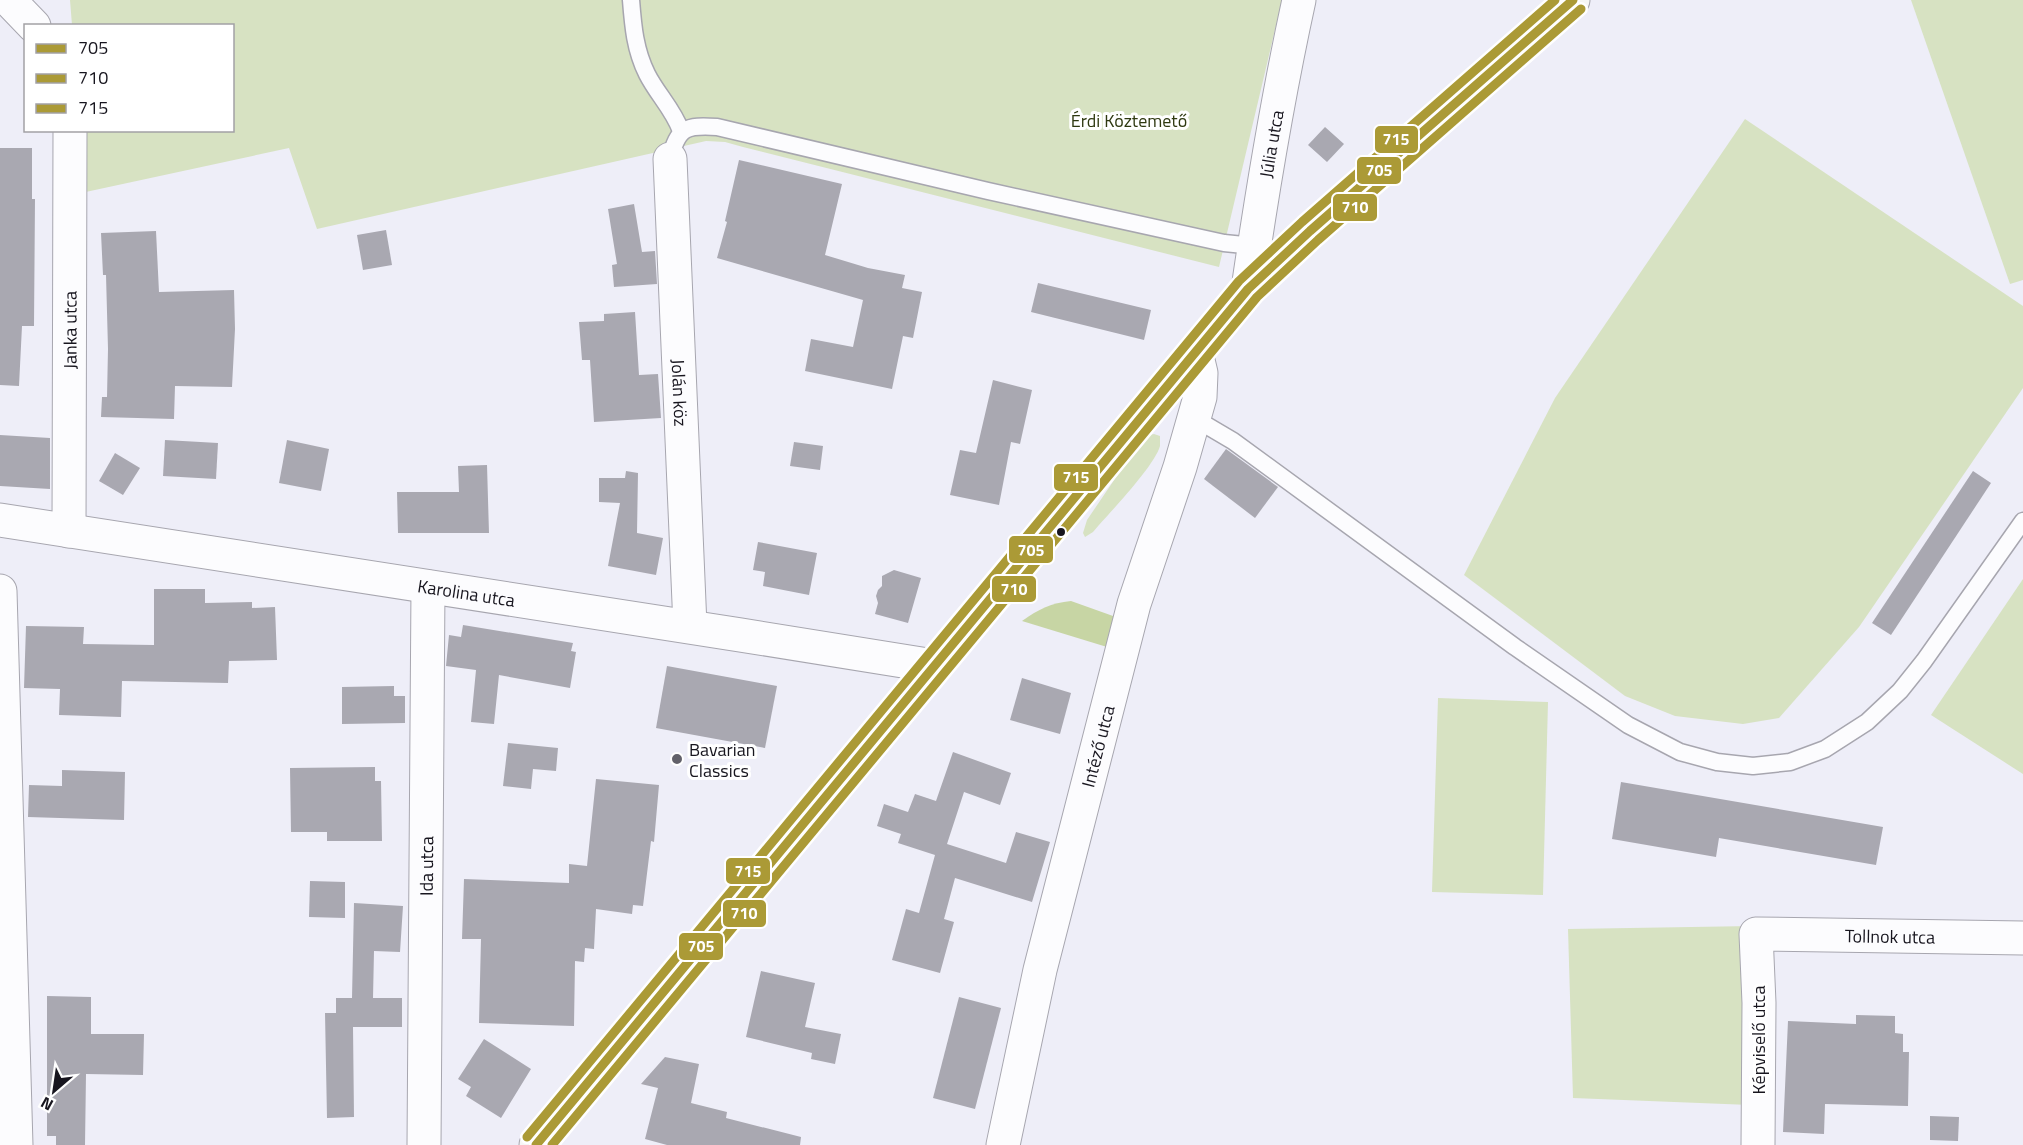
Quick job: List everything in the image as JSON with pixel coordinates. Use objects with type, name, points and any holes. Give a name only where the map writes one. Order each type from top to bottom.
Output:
[{"type":"main road","points":[[536,1145],[1248,289],[1319,223],[1573,0]]},
{"type":"street","points":[[9,0],[32,24]]},
{"type":"street","name":"Júlia utca","points":[[1248,289],[1282,77],[1299,0]]},
{"type":"street","name":"Janka utca","points":[[69,531],[70,132]]},
{"type":"street","name":"Jolán köz","points":[[675,145],[690,626]]},
{"type":"street","name":"Intéző utca","points":[[1003,1145],[1040,970],[1134,604],[1180,467],[1200,397],[1200,373],[1196,352]]},
{"type":"street","name":"Karolina utca","points":[[0,520],[690,626],[934,666]]},
{"type":"street","name":"Ida utca","points":[[424,1145],[428,587]]},
{"type":"street","points":[[0,591],[16,1145]]},
{"type":"street","name":"Tollnok utca","points":[[1756,934],[2023,938]]},
{"type":"street","name":"Képviselő utca","points":[[1756,934],[1759,1003],[1758,1145]]},
{"type":"lane","points":[[631,0],[634,39],[647,74],[674,114],[675,145]]},
{"type":"lane","points":[[675,145],[695,125],[717,127],[988,191],[1224,243],[1254,246]]},
{"type":"lane","points":[[1194,418],[1233,441],[1515,647],[1628,725],[1680,752],[1717,762],[1753,766],[1790,762],[1825,749],[1867,722],[1900,691],[1924,661],[2023,521]]},
{"type":"green space","name":"Érdi Köztemető","points":[[70,0],[1282,0],[1219,267],[725,142],[706,141],[317,229],[289,148],[81,193],[78,132],[234,132],[234,24],[72,24]]},
{"type":"green space","points":[[1911,0],[2023,0],[2023,280],[2010,284]]},
{"type":"green space","points":[[1745,119],[2023,306],[2023,388],[1859,627],[1779,718],[1743,724],[1675,716],[1625,696],[1464,575],[1555,398]]},
{"type":"green space","points":[[1154,434],[1160,436],[1160,446],[1149,466],[1093,532],[1085,537],[1083,533],[1087,520],[1144,436]]},
{"type":"green space","points":[[2023,579],[2023,774],[1931,715]]},
{"type":"green space","points":[[1071,601],[1113,616],[1115,623],[1107,647],[1022,621],[1045,607]]},
{"type":"green space","points":[[1438,698],[1548,702],[1543,895],[1432,892]]},
{"type":"green space","points":[[1753,926],[1750,1105],[1573,1098],[1568,929]]},
{"type":"building","points":[[1325,127],[1344,144],[1327,162],[1308,145]]},
{"type":"building","points":[[0,148],[32,148],[32,199],[35,199],[34,326],[22,326],[19,386],[0,385]]},
{"type":"building","points":[[739,160],[842,184],[825,255],[868,268],[905,275],[902,288],[922,292],[913,338],[903,336],[892,389],[805,371],[811,339],[853,347],[863,300],[717,258],[727,222],[725,221]]},
{"type":"building","points":[[634,204],[642,252],[655,251],[657,284],[614,287],[612,265],[617,264],[608,209]]},
{"type":"building","points":[[386,230],[392,265],[363,270],[357,235]]},
{"type":"building","points":[[156,231],[159,292],[234,290],[235,329],[232,387],[175,386],[174,419],[101,417],[102,397],[107,397],[108,349],[106,275],[103,275],[101,233]]},
{"type":"building","points":[[1038,283],[1151,310],[1144,340],[1031,312]]},
{"type":"building","points":[[635,312],[639,375],[658,374],[661,418],[594,422],[590,360],[582,360],[579,322],[604,321],[604,314]]},
{"type":"building","points":[[993,380],[1032,390],[1020,444],[1011,442],[999,505],[950,495],[960,450],[976,453]]},
{"type":"building","points":[[0,435],[50,438],[50,489],[0,486]]},
{"type":"building","points":[[165,440],[218,443],[216,479],[163,476]]},
{"type":"building","points":[[287,440],[329,449],[321,491],[279,483]]},
{"type":"building","points":[[794,442],[823,446],[820,470],[790,466]]},
{"type":"building","points":[[1226,449],[1278,487],[1255,518],[1204,479]]},
{"type":"building","points":[[115,453],[140,468],[123,495],[99,481]]},
{"type":"building","points":[[487,465],[489,533],[398,533],[397,492],[459,492],[458,466]]},
{"type":"building","points":[[626,471],[638,473],[637,533],[663,538],[656,575],[608,566],[620,503],[599,502],[599,478],[625,478]]},
{"type":"building","points":[[1973,471],[1991,483],[1891,635],[1872,623]]},
{"type":"building","points":[[758,542],[817,553],[809,595],[763,586],[765,572],[753,570]]},
{"type":"building","points":[[894,570],[921,578],[908,623],[875,614],[878,603],[876,596],[882,586],[882,576]]},
{"type":"building","points":[[154,589],[205,589],[205,603],[252,602],[252,608],[275,607],[277,660],[229,661],[228,683],[122,681],[121,717],[59,715],[60,689],[24,688],[26,626],[84,627],[83,644],[154,645]]},
{"type":"building","points":[[463,625],[573,643],[571,651],[576,652],[570,688],[499,675],[494,724],[471,722],[476,670],[446,666],[449,635],[461,637]]},
{"type":"building","points":[[667,666],[777,686],[765,748],[656,728]]},
{"type":"building","points":[[1022,678],[1071,693],[1060,734],[1010,720]]},
{"type":"building","points":[[394,686],[394,696],[405,696],[405,723],[342,724],[342,687]]},
{"type":"building","points":[[508,743],[558,748],[556,771],[533,769],[531,789],[503,786]]},
{"type":"building","points":[[953,752],[1011,773],[1000,805],[964,792],[947,844],[1006,863],[1016,832],[1050,842],[1032,902],[955,878],[944,919],[954,922],[940,973],[892,960],[906,909],[919,913],[935,855],[898,843],[901,834],[877,826],[884,804],[908,812],[915,794],[936,801]]},
{"type":"building","points":[[375,767],[375,781],[381,781],[382,841],[327,841],[327,832],[291,832],[290,768]]},
{"type":"building","points":[[62,770],[125,772],[124,820],[28,817],[29,785],[62,786]]},
{"type":"building","points":[[596,779],[659,785],[654,842],[651,841],[643,906],[633,905],[632,914],[596,909],[594,949],[585,948],[584,962],[575,961],[574,1026],[479,1023],[481,939],[462,939],[464,879],[569,883],[569,864],[587,866]]},
{"type":"building","points":[[1621,782],[1883,827],[1876,865],[1719,838],[1716,857],[1612,839]]},
{"type":"building","points":[[310,881],[345,882],[345,918],[309,917]]},
{"type":"building","points":[[354,903],[403,906],[400,952],[374,951],[373,998],[402,998],[402,1027],[353,1027],[354,1117],[327,1118],[325,1013],[336,1013],[336,998],[352,998]]},
{"type":"building","points":[[761,971],[815,983],[805,1027],[841,1034],[835,1064],[811,1059],[812,1053],[746,1037]]},
{"type":"building","points":[[47,996],[91,997],[91,1034],[144,1034],[143,1075],[86,1074],[85,1145],[56,1145],[56,1136],[47,1136]]},
{"type":"building","points":[[959,997],[1001,1008],[975,1109],[933,1098]]},
{"type":"building","points":[[1856,1015],[1895,1016],[1895,1033],[1903,1034],[1903,1052],[1909,1052],[1908,1106],[1825,1104],[1824,1134],[1783,1132],[1788,1021],[1856,1024]]},
{"type":"building","points":[[484,1039],[531,1069],[501,1118],[466,1096],[471,1087],[458,1079]]},
{"type":"building","points":[[665,1057],[699,1064],[691,1103],[727,1112],[726,1118],[801,1137],[800,1145],[667,1145],[645,1139],[658,1088],[641,1084]]},
{"type":"building","points":[[1930,1116],[1959,1117],[1958,1141],[1930,1140]]},
{"type":"transit line","name":"715","points":[[527,1137],[1239,281],[1302,222],[1555,0]]},
{"type":"transit line","name":"705","points":[[536,1145],[1248,289],[1310,231],[1573,0]]},
{"type":"transit line","name":"710","points":[[552,1145],[1257,297],[1318,240],[1581,9]]},
{"type":"place","name":"Bavarian Classics","points":[[677,759]]}]
